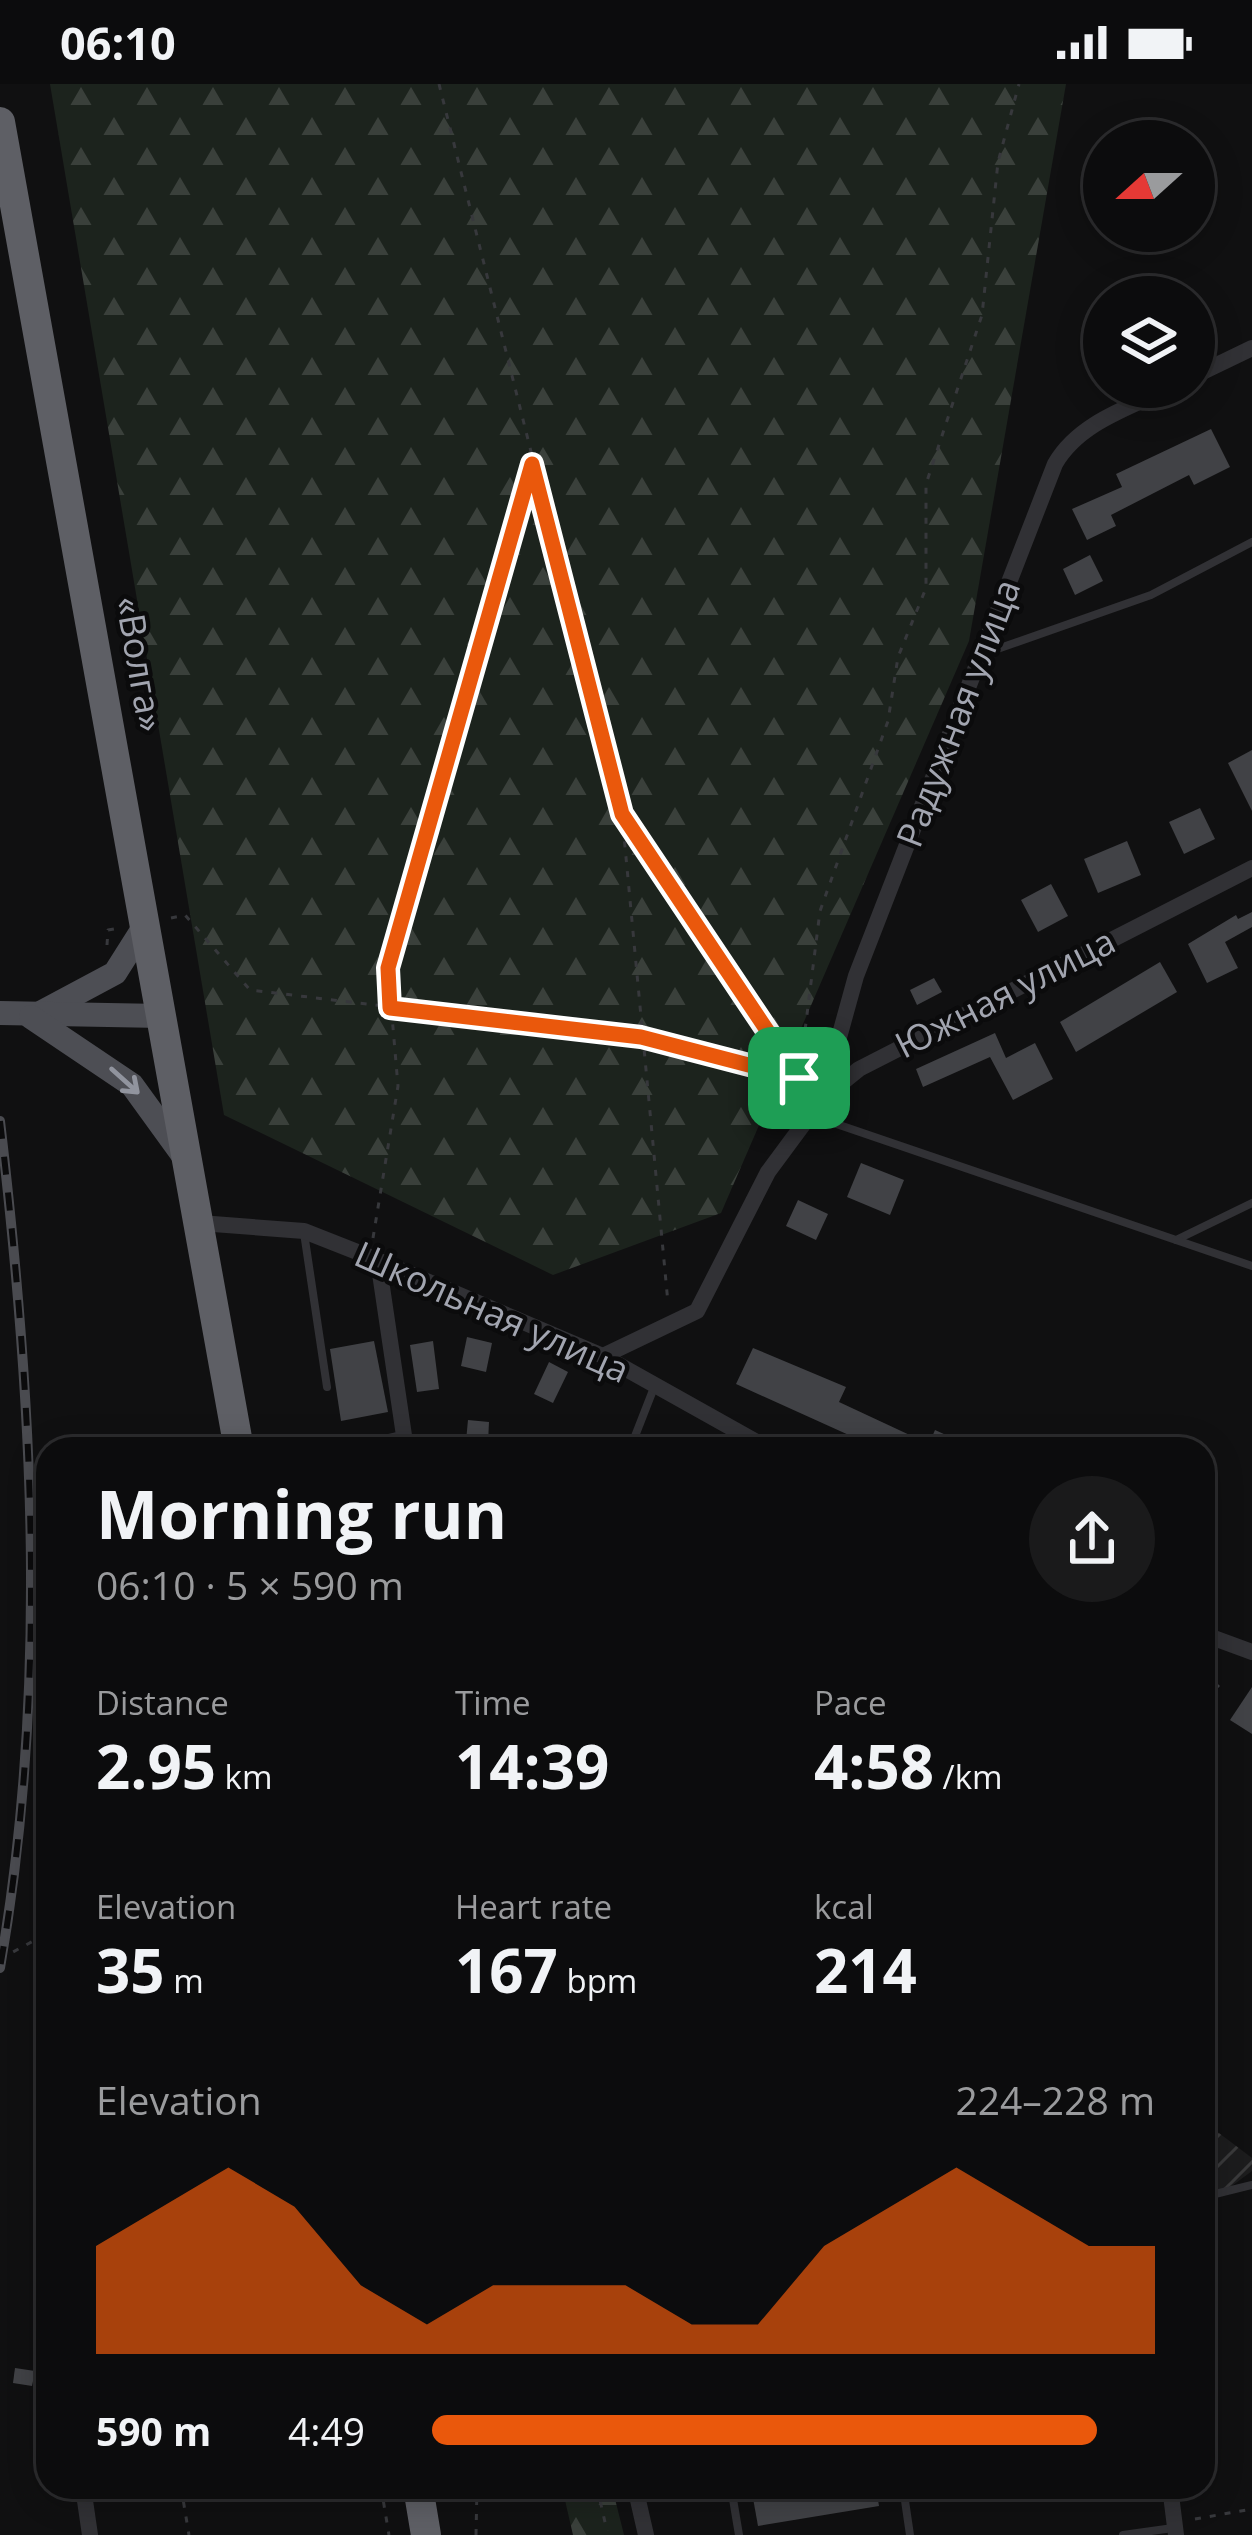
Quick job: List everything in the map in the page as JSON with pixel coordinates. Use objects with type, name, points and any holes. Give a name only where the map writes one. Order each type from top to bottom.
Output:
[{"type":"highway","name":"«Волга»","points":[[0,122],[200,1223]]},
{"type":"highway","points":[[200,1223],[237,1437]]},
{"type":"highway","points":[[420,2499],[426,2535]]},
{"type":"main road","points":[[31,1017],[115,973],[147,923]]},
{"type":"main road","points":[[0,1013],[163,1016]]},
{"type":"main road","points":[[31,1017],[132,1084],[164,1123],[190,1173]]},
{"type":"street","points":[[1215,366],[1252,348]]},
{"type":"street","name":"Радужная улица","points":[[817,1108],[856,976],[1065,446],[1129,408]]},
{"type":"street","name":"Южная улица","points":[[603,1356],[670,1328],[707,1298],[768,1172],[817,1108],[859,1069],[1252,868]]},
{"type":"street","name":"Школьная улица","points":[[200,1223],[304,1231],[603,1356],[748,1437]]},
{"type":"street","points":[[374,1259],[404,1437]]},
{"type":"street","points":[[1215,1638],[1252,1652]]},
{"type":"street","points":[[85,2499],[90,2535]]},
{"type":"street","points":[[638,2499],[646,2535]]},
{"type":"street","points":[[1171,2499],[1175,2532]]},
{"type":"lane","points":[[981,654],[1151,595],[1252,542]]},
{"type":"lane","points":[[817,1108],[1252,1266]]},
{"type":"lane","points":[[1176,1240],[1252,1203]]},
{"type":"lane","points":[[304,1231],[327,1388]]},
{"type":"lane","points":[[635,1437],[656,1385]]},
{"type":"lane","points":[[1215,2194],[1252,2186]]},
{"type":"lane","points":[[733,2499],[739,2535]]},
{"type":"lane","points":[[905,2499],[910,2535]]},
{"type":"lane","points":[[1123,2535],[1175,2532]]},
{"type":"path","points":[[439,84],[622,814],[670,1328]]},
{"type":"path","points":[[799,1078],[820,910],[888,721],[898,657],[926,588],[926,484],[982,316],[998,162],[1019,84]]},
{"type":"path","points":[[374,1259],[398,1086],[388,968],[532,464]]},
{"type":"path","points":[[622,814],[817,1108]]},
{"type":"path","points":[[106,951],[109,930],[185,915],[250,990],[641,1037],[799,1078]]},
{"type":"path","points":[[0,1959],[36,1940]]},
{"type":"path","points":[[183,2499],[189,2535]]},
{"type":"path","points":[[383,2499],[389,2535]]},
{"type":"path","points":[[476,2535],[477,2499]]},
{"type":"path","points":[[600,2499],[607,2531]]},
{"type":"path","points":[[1175,2532],[1199,2517],[1252,2509]]},
{"type":"shaded area","points":[[1215,2130],[1252,2158],[1252,2171],[1229,2188],[1215,2190]]},
{"type":"green space","points":[[50,84],[1066,84],[969,641],[721,1213],[553,1275],[224,1115]]},
{"type":"green space","points":[[565,2499],[615,2499],[624,2535],[573,2535]]},
{"type":"building","points":[[1211,429],[1230,467],[1194,485],[1189,475],[1111,515],[1116,526],[1087,540],[1072,509],[1122,487],[1116,474]]},
{"type":"building","points":[[1090,555],[1103,581],[1075,595],[1063,569]]},
{"type":"building","points":[[1252,750],[1252,811],[1228,763]]},
{"type":"building","points":[[1200,808],[1215,839],[1184,854],[1169,822]]},
{"type":"building","points":[[1127,841],[1141,875],[1098,893],[1084,859]]},
{"type":"building","points":[[1051,884],[1068,916],[1038,932],[1021,900]]},
{"type":"building","points":[[1252,912],[1252,927],[1225,942],[1238,968],[1207,983],[1188,944],[1236,915],[1238,919]]},
{"type":"building","points":[[1160,962],[1177,992],[1076,1052],[1060,1022]]},
{"type":"building","points":[[934,978],[942,992],[917,1005],[910,990]]},
{"type":"building","points":[[995,1033],[1006,1058],[1035,1043],[1053,1079],[1013,1100],[990,1057],[923,1087],[916,1069]]},
{"type":"building","points":[[861,1163],[904,1180],[890,1215],[847,1197]]},
{"type":"building","points":[[798,1200],[828,1214],[816,1240],[786,1226]]},
{"type":"building","points":[[467,1337],[492,1343],[486,1372],[461,1366]]},
{"type":"building","points":[[374,1341],[388,1412],[341,1421],[330,1349]]},
{"type":"building","points":[[433,1341],[439,1389],[417,1392],[410,1345]]},
{"type":"building","points":[[753,1348],[846,1387],[839,1402],[914,1437],[851,1437],[736,1384]]},
{"type":"building","points":[[549,1362],[568,1372],[553,1403],[534,1394]]},
{"type":"building","points":[[468,1420],[489,1422],[488,1437],[466,1437]]},
{"type":"building","points":[[1252,1687],[1252,1734],[1230,1720]]},
{"type":"building","points":[[15,2368],[35,2371],[32,2386],[13,2383]]},
{"type":"building","points":[[753,2499],[878,2499],[879,2506],[758,2526]]},
{"type":"railway","points":[[0,1121],[21,1333],[31,1545],[25,1757],[0,1968]]},
{"type":"route","points":[[532,464],[622,814],[799,1078],[641,1037],[390,1008],[388,968],[532,464]]}]
